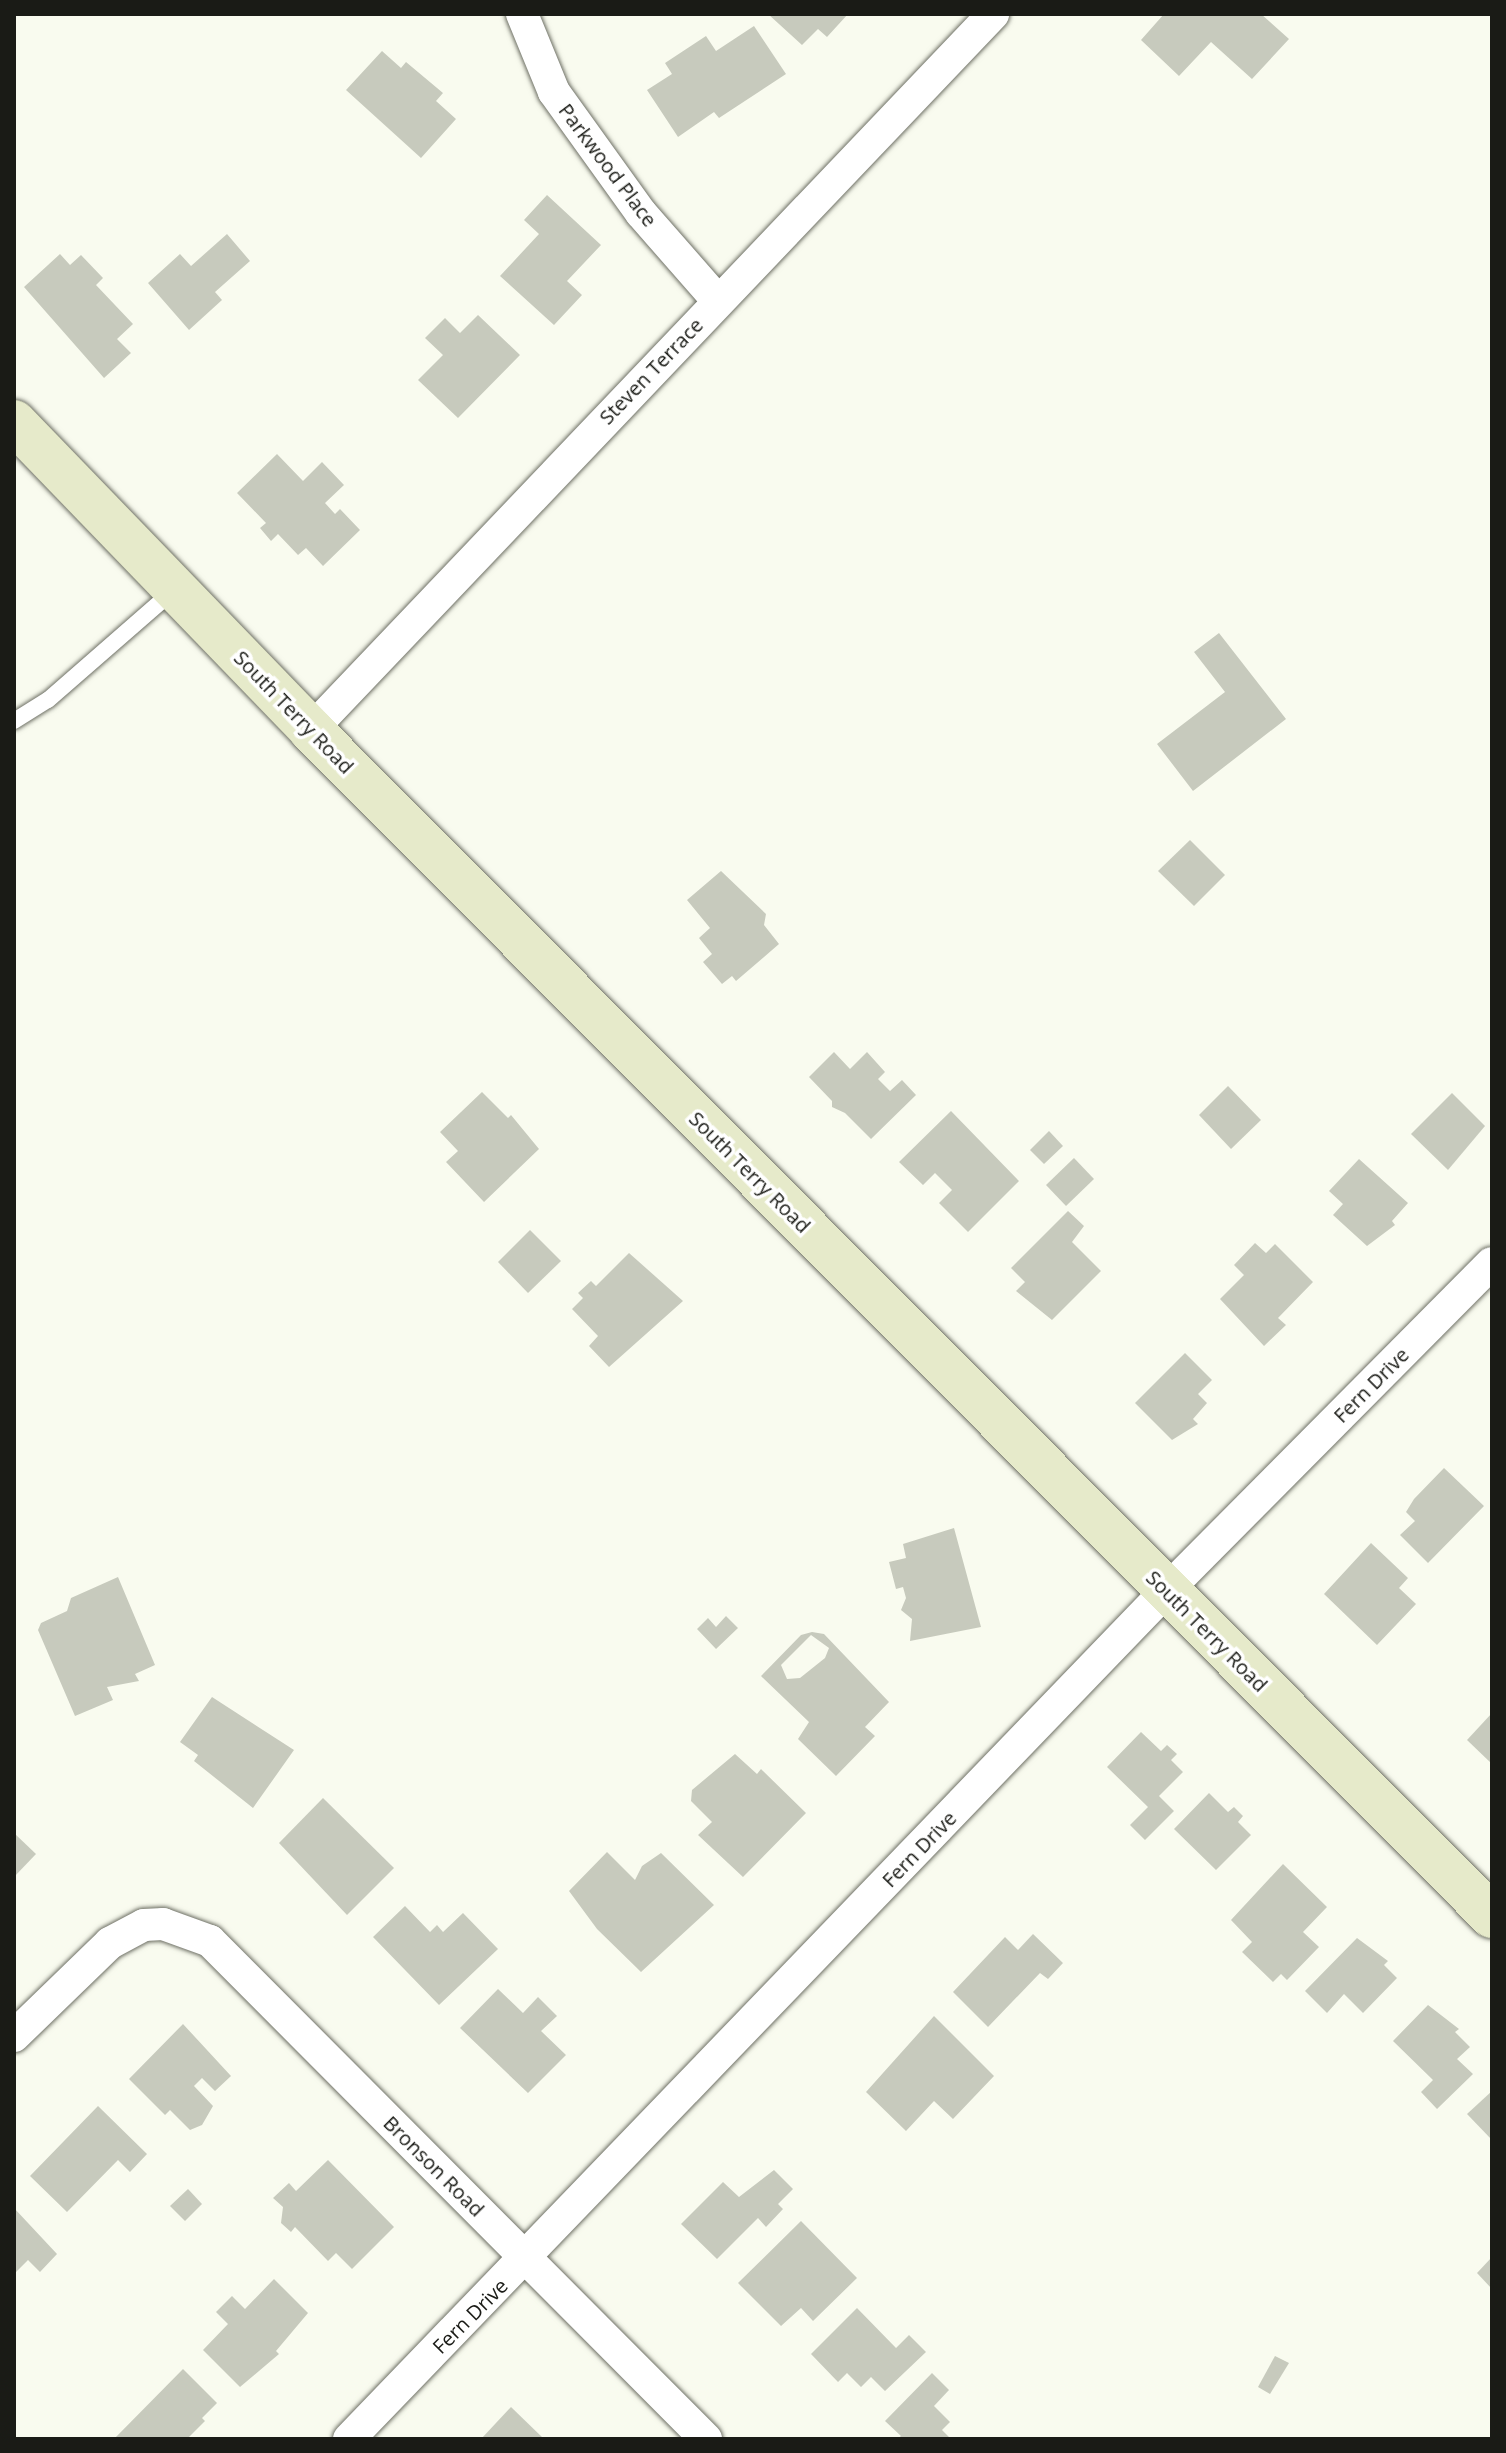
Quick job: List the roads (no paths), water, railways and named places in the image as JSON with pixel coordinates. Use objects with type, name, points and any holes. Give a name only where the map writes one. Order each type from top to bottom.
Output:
[{"type":"street","name":"Parkwood Place","points":[[522,14],[554,92],[641,213],[718,301]]},
{"type":"street","name":"Steven Terrace","points":[[311,730],[993,14]]},
{"type":"street","name":"South Terry Road","points":[[14,422],[311,730],[1492,1916]]},
{"type":"street","name":"Fern Drive","points":[[349,2439],[527,2259],[1166,1591],[1492,1263]]},
{"type":"street","name":"Bronson Road","points":[[14,2036],[110,1943],[144,1925],[163,1924],[210,1941],[706,2439]]},
{"type":"lane","points":[[14,721],[48,700],[175,589]]}]
